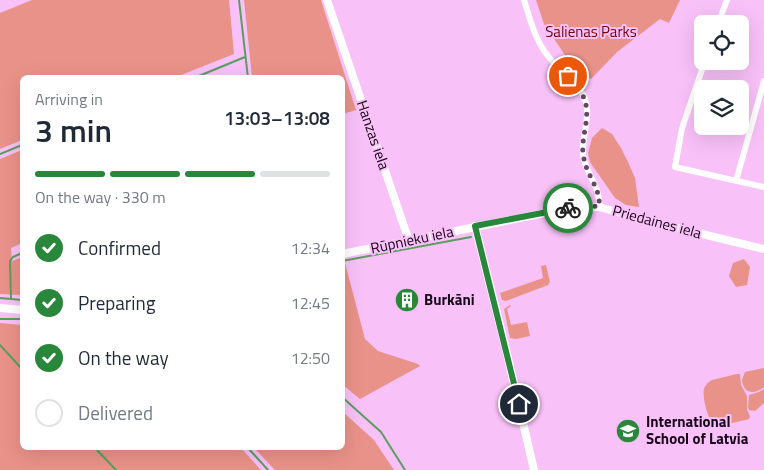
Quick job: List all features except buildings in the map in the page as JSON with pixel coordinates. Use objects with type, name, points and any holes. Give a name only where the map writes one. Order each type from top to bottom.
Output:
[{"type":"street","name":"Hanzas iela","points":[[327,0],[409,241]]},
{"type":"street","name":"Priedaines iela","points":[[524,0],[535,35],[543,50],[576,84],[585,100],[587,116],[582,152],[586,168],[599,196],[599,206],[657,223],[764,249]]},
{"type":"street","points":[[721,15],[727,0]]},
{"type":"street","points":[[703,70],[682,128],[675,167],[764,187]]},
{"type":"street","points":[[736,181],[764,81]]},
{"type":"street","name":"Rūpnieku iela","points":[[345,253],[575,207],[599,206]]},
{"type":"street","points":[[475,226],[534,470]]},
{"type":"street","points":[[0,308],[20,310]]},
{"type":"green space","points":[[32,0],[229,0],[234,54],[181,75],[20,75],[20,141],[0,149],[0,13]]},
{"type":"green space","points":[[244,0],[321,0],[345,75],[252,75]]},
{"type":"green space","name":"Salienas Parks","points":[[536,0],[680,0],[669,23],[660,19],[617,52],[591,79],[567,58],[544,24]]},
{"type":"green space","points":[[345,75],[356,110],[345,113]]},
{"type":"green space","points":[[602,128],[612,134],[628,162],[635,178],[639,207],[626,205],[615,198],[590,162],[588,153],[592,138]]},
{"type":"green space","points":[[20,151],[20,244],[11,248],[12,261],[20,258],[20,295],[0,294],[0,159]]},
{"type":"green space","points":[[744,259],[750,267],[747,285],[736,287],[729,276],[733,263]]},
{"type":"green space","points":[[345,263],[365,339],[378,351],[420,366],[360,399],[345,387]]},
{"type":"green space","points":[[546,265],[550,282],[548,285],[506,301],[502,300],[500,293],[543,278],[541,266]]},
{"type":"green space","points":[[510,305],[507,309],[511,325],[527,322],[530,336],[516,339],[510,338],[504,309]]},
{"type":"green space","points":[[0,323],[20,325],[20,450],[243,450],[261,470],[0,470]]},
{"type":"green space","points":[[764,368],[764,387],[753,392],[747,390],[742,380],[745,372]]},
{"type":"green space","points":[[740,374],[741,385],[747,396],[749,419],[724,425],[716,424],[710,419],[707,411],[704,388],[712,380]]},
{"type":"green space","points":[[764,389],[764,403],[755,411],[749,410],[749,395]]},
{"type":"green space","points":[[345,414],[374,440],[394,470],[275,470],[256,450],[345,450]]},
{"type":"waterway","points":[[239,0],[248,75]]},
{"type":"waterway","points":[[201,75],[245,57]]},
{"type":"waterway","points":[[0,154],[20,146]]},
{"type":"waterway","points":[[345,260],[471,237]]},
{"type":"waterway","points":[[11,299],[10,261],[13,257],[20,254]]},
{"type":"waterway","points":[[0,298],[20,300]]},
{"type":"waterway","points":[[0,319],[20,319]]},
{"type":"waterway","points":[[0,345],[20,367]]},
{"type":"waterway","points":[[345,400],[381,432],[405,470]]},
{"type":"waterway","points":[[97,450],[116,470]]},
{"type":"waterway","points":[[250,450],[268,470]]},
{"type":"way so far","points":[[568,76],[581,91],[585,100],[587,116],[582,152],[586,168],[599,196],[599,206],[568,208]]},
{"type":"place","name":"Burkāni","points":[[407,300]]},
{"type":"place","name":"International School of Latvia","points":[[628,431]]},
{"type":"route","points":[[519,404],[475,226],[568,208]]}]
